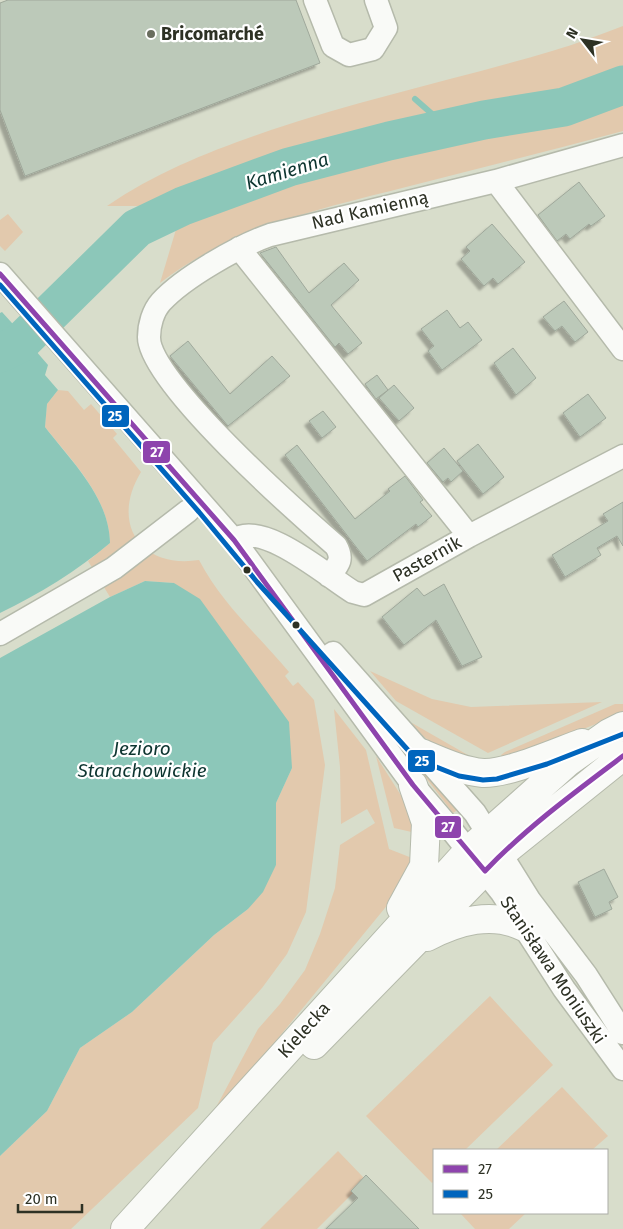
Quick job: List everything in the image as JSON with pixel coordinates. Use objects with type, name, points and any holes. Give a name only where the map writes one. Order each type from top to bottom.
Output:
[{"type":"main road","points":[[421,753],[461,769],[484,773],[496,772],[544,757],[616,730]]},
{"type":"main road","points":[[485,852],[568,762],[616,730]]},
{"type":"main road","points":[[485,852],[623,756]]},
{"type":"main road","points":[[361,967],[408,898],[424,866],[426,823],[413,785]]},
{"type":"main road","name":"Kielecka","points":[[131,1229],[415,943],[485,852]]},
{"type":"main road","name":"Kielecka","points":[[125,1229],[361,967],[485,852]]},
{"type":"main road","points":[[415,943],[457,924],[480,919],[504,919],[524,927]]},
{"type":"street","points":[[316,0],[334,46],[349,55],[373,49],[386,28],[376,0]]},
{"type":"street","name":"Nad Kamienną","points":[[328,576],[341,558],[336,546],[260,479],[177,388],[153,353],[149,342],[150,329],[155,311],[161,302],[190,279],[251,242],[290,229],[496,180],[623,145]]},
{"type":"street","points":[[496,180],[623,349]]},
{"type":"street","points":[[239,248],[468,536]]},
{"type":"street","points":[[5,280],[234,540],[263,577],[413,785],[485,852]]},
{"type":"street","name":"Pasternik","points":[[234,540],[240,535],[247,534],[268,538],[353,592],[364,595],[468,536],[623,456]]},
{"type":"street","points":[[0,634],[114,568],[188,511]]},
{"type":"street","points":[[263,577],[475,813],[485,852]]},
{"type":"street","name":"Stanisława Moniuszki","points":[[485,852],[524,927],[564,989],[623,1069]]},
{"type":"street","name":"Stanisława Moniuszki","points":[[485,852],[530,901],[586,975],[623,1033]]},
{"type":"shaded area","points":[[623,26],[623,131],[345,203],[280,222],[217,247],[160,283],[183,206],[107,206],[146,182],[186,162],[271,130],[340,109],[552,51]]},
{"type":"shaded area","points":[[8,214],[23,232],[5,251],[0,246],[0,220]]},
{"type":"shaded area","points":[[58,390],[68,391],[84,410],[91,404],[117,434],[113,438],[141,472],[132,491],[129,509],[130,525],[136,538],[147,550],[161,557],[178,561],[199,560],[229,605],[289,672],[285,676],[293,686],[298,682],[314,700],[325,765],[306,912],[287,954],[262,988],[213,1043],[198,1108],[71,1229],[0,1229],[0,1156],[47,1111],[80,1048],[132,1012],[214,935],[248,909],[276,865],[276,803],[292,768],[174,583],[145,581],[110,597],[88,561],[110,543],[108,526],[103,510],[87,481],[45,427],[47,404]]},
{"type":"shaded area","points":[[370,671],[432,699],[471,707],[602,702],[488,753],[396,701]]},
{"type":"shaded area","points":[[615,704],[623,704],[623,713],[504,761],[501,755],[505,752]]},
{"type":"shaded area","points":[[334,709],[366,750],[389,849],[412,858],[394,897],[206,1126],[258,1029],[280,1004],[305,970],[320,934],[335,888],[340,845],[375,823],[367,809],[341,824],[340,767]]},
{"type":"shaded area","points":[[412,723],[480,762],[446,754],[410,726]]},
{"type":"shaded area","points":[[376,756],[409,808],[416,833],[394,828]]},
{"type":"shaded area","points":[[409,756],[459,809],[453,813]]},
{"type":"shaded area","points":[[490,996],[553,1065],[466,1149],[433,1149],[432,1183],[366,1116]]},
{"type":"shaded area","points":[[562,1087],[608,1136],[593,1149],[497,1149]]},
{"type":"shaded area","points":[[338,1151],[364,1178],[351,1191],[353,1193],[317,1229],[260,1229]]},
{"type":"shaded area","points":[[461,1214],[525,1214],[509,1229],[475,1229]]},
{"type":"water","points":[[2,312],[21,333],[18,339],[23,345],[29,343],[48,365],[45,375],[58,390],[47,404],[45,427],[77,467],[96,495],[108,526],[110,543],[57,581],[0,613],[0,313]]},
{"type":"water","name":"Jezioro Starachowickie","points":[[145,581],[174,583],[200,599],[289,722],[292,768],[276,803],[276,865],[263,892],[248,909],[214,935],[132,1012],[80,1048],[47,1111],[0,1156],[0,658],[110,597]]},
{"type":"building","points":[[8,0],[296,0],[320,63],[25,176],[0,110],[0,3]]},
{"type":"building","points":[[579,182],[605,216],[591,226],[589,224],[570,239],[566,234],[557,241],[538,215]]},
{"type":"building","points":[[492,224],[525,262],[498,284],[493,278],[484,286],[461,259],[470,251],[466,247]]},
{"type":"building","points":[[276,247],[309,293],[344,263],[359,280],[331,305],[362,343],[348,354],[339,343],[335,347],[260,253]]},
{"type":"building","points":[[564,301],[588,332],[575,342],[562,326],[555,331],[543,317]]},
{"type":"building","points":[[447,310],[460,328],[468,322],[482,340],[442,370],[428,351],[434,346],[421,329]]},
{"type":"building","points":[[188,341],[230,394],[272,356],[290,376],[228,426],[170,356]]},
{"type":"building","points":[[513,348],[536,378],[516,395],[494,363]]},
{"type":"building","points":[[377,375],[388,390],[376,399],[365,384]]},
{"type":"building","points":[[394,385],[414,408],[399,421],[379,398]]},
{"type":"building","points":[[588,394],[606,418],[580,437],[563,413]]},
{"type":"building","points":[[323,411],[336,427],[322,438],[309,421]]},
{"type":"building","points":[[478,444],[504,477],[483,494],[457,461]]},
{"type":"building","points":[[297,445],[355,519],[390,491],[388,489],[405,476],[423,500],[420,502],[432,516],[418,527],[416,524],[367,561],[285,455]]},
{"type":"building","points":[[444,448],[463,471],[451,482],[448,478],[443,482],[427,463]]},
{"type":"building","points":[[623,502],[623,546],[617,536],[597,548],[601,555],[565,577],[552,555],[608,521],[603,514]]},
{"type":"building","points":[[444,584],[482,657],[462,666],[436,620],[404,645],[382,617],[417,588],[424,596]]},
{"type":"building","points":[[604,869],[618,897],[609,902],[612,909],[595,917],[578,882]]},
{"type":"building","points":[[366,1175],[419,1229],[326,1229],[358,1198],[351,1191]]},
{"type":"waterway","name":"Kamienna","points":[[0,353],[20,343],[137,228],[183,206],[289,167],[389,141],[484,120],[564,107],[623,85]]},
{"type":"waterway","points":[[415,99],[448,128]]},
{"type":"transit line","name":"27","points":[[0,274],[234,540],[413,785],[485,871],[534,825],[623,756]]},
{"type":"transit line","name":"25","points":[[0,285],[199,512],[257,582],[416,759],[459,776],[483,780],[497,779],[547,764],[623,734]]},
{"type":"place","name":"Bricomarché","points":[[151,34]]}]
